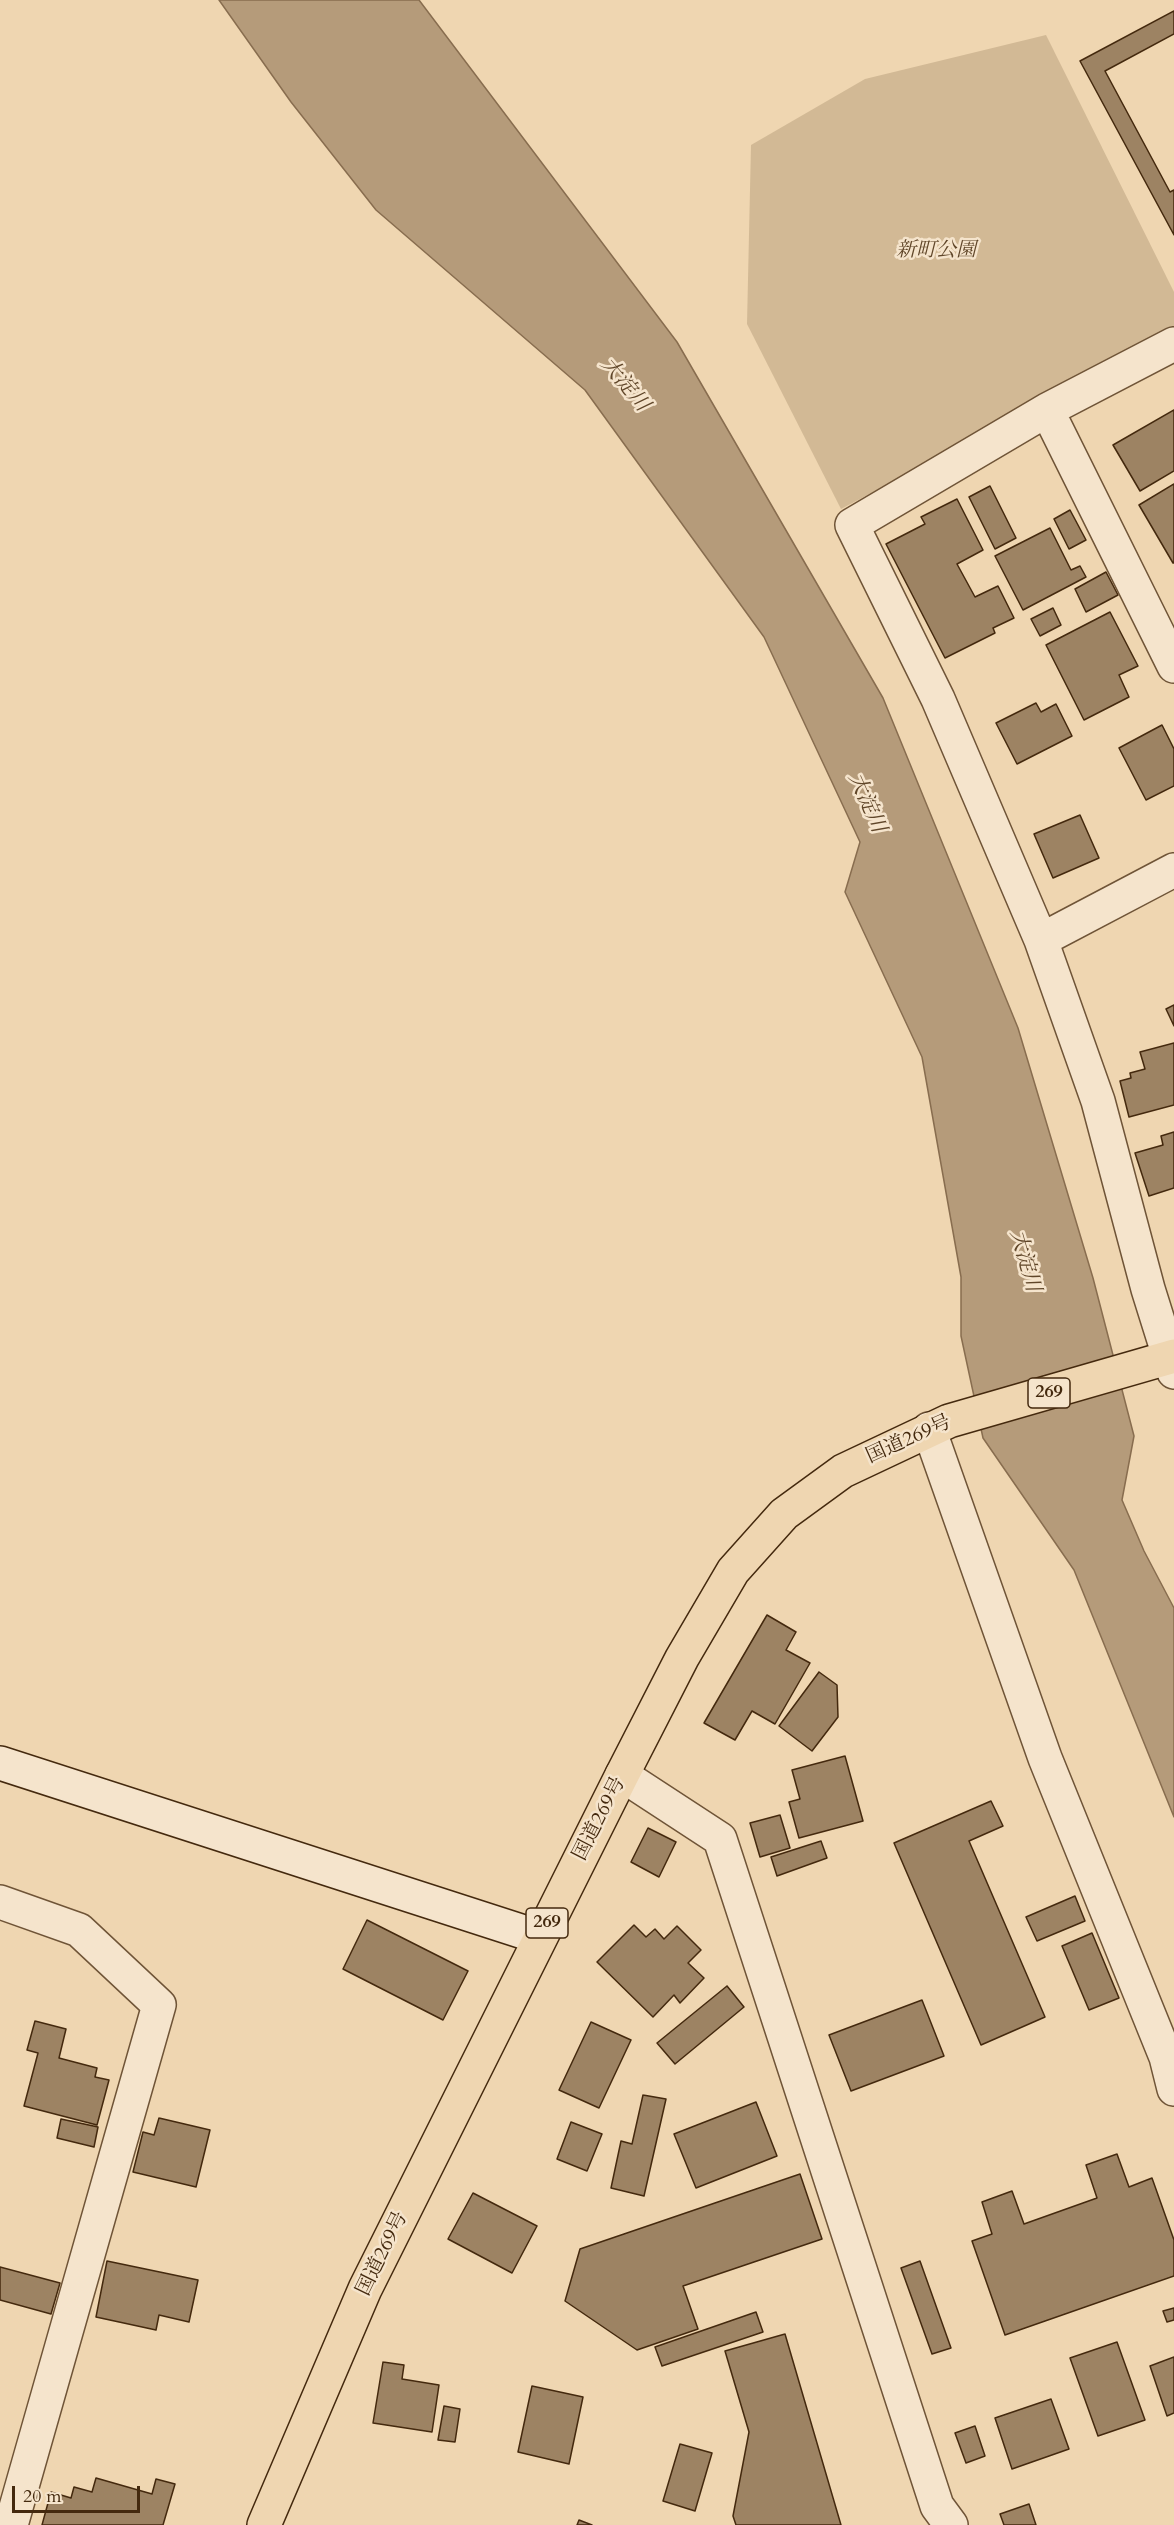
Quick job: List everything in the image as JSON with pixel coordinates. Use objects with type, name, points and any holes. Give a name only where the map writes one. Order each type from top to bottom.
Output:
[{"type":"highway","name":"国道269号","points":[[264,2525],[365,2289],[622,1775],[682,1658],[733,1571],[784,1514],[843,1470],[939,1425],[1166,1363]]},
{"type":"street","points":[[1166,1363],[1098,1101],[1041,940],[938,699],[852,525],[1047,410],[1174,344]]},
{"type":"street","points":[[1047,410],[1174,666]]},
{"type":"street","points":[[1041,940],[1174,870]]},
{"type":"street","points":[[939,1425],[1045,1758],[1166,2057],[1174,2089]]},
{"type":"street","points":[[0,1763],[539,1937]]},
{"type":"street","points":[[622,1775],[720,1839],[937,2506],[951,2525]]},
{"type":"street","points":[[0,1902],[79,1930],[159,2005],[11,2525]]},
{"type":"green space","name":"新町公園","points":[[1046,35],[1174,292],[1174,332],[841,509],[747,324],[751,145],[865,79]]},
{"type":"water","name":"大淀川","points":[[219,0],[419,0],[677,342],[883,698],[1018,1028],[1093,1278],[1134,1436],[1122,1500],[1144,1551],[1174,1608],[1174,1817],[1074,1570],[983,1438],[961,1336],[961,1277],[922,1057],[845,892],[860,842],[764,637],[585,390],[376,210],[291,102]]},
{"type":"building","points":[[1174,11],[1174,34],[1105,71],[1170,192],[1174,190],[1174,235],[1080,61]]},
{"type":"building","points":[[1174,410],[1174,471],[1140,491],[1113,445]]},
{"type":"building","points":[[1174,484],[1174,563],[1173,563],[1139,505]]},
{"type":"building","points":[[990,486],[1016,538],[995,549],[969,497]]},
{"type":"building","points":[[957,499],[983,550],[957,564],[975,597],[998,586],[1014,618],[993,628],[995,633],[945,658],[886,544],[925,524],[921,517]]},
{"type":"building","points":[[1070,510],[1086,540],[1069,549],[1054,519]]},
{"type":"building","points":[[1050,528],[1071,570],[1080,566],[1086,577],[1023,610],[995,556]]},
{"type":"building","points":[[1106,572],[1118,595],[1086,612],[1075,589]]},
{"type":"building","points":[[1053,608],[1061,625],[1040,636],[1031,619]]},
{"type":"building","points":[[1110,612],[1138,666],[1119,675],[1129,697],[1084,720],[1046,645]]},
{"type":"building","points":[[1036,703],[1041,712],[1056,704],[1072,736],[1017,764],[996,723]]},
{"type":"building","points":[[1162,725],[1174,749],[1174,786],[1146,800],[1119,748]]},
{"type":"building","points":[[1080,815],[1099,858],[1053,878],[1034,834]]},
{"type":"building","points":[[1174,1005],[1174,1026],[1166,1009]]},
{"type":"building","points":[[1174,1043],[1174,1105],[1129,1117],[1120,1081],[1131,1078],[1130,1073],[1145,1069],[1140,1052]]},
{"type":"building","points":[[1174,1132],[1174,1188],[1149,1196],[1135,1153],[1163,1145],[1161,1136]]},
{"type":"building","points":[[767,1615],[796,1632],[786,1650],[810,1663],[775,1724],[752,1711],[735,1740],[704,1723]]},
{"type":"building","points":[[819,1672],[837,1685],[838,1717],[812,1751],[779,1726]]},
{"type":"building","points":[[845,1756],[863,1821],[799,1838],[789,1802],[800,1799],[792,1770]]},
{"type":"building","points":[[991,1801],[1003,1826],[969,1841],[1045,2017],[981,2045],[894,1843]]},
{"type":"building","points":[[780,1815],[790,1848],[760,1857],[750,1823]]},
{"type":"building","points":[[648,1828],[676,1842],[659,1877],[631,1862]]},
{"type":"building","points":[[821,1841],[827,1858],[777,1876],[771,1857]]},
{"type":"building","points":[[1075,1896],[1085,1921],[1037,1941],[1026,1917]]},
{"type":"building","points":[[367,1920],[468,1971],[443,2020],[343,1969]]},
{"type":"building","points":[[634,1925],[646,1937],[655,1929],[664,1939],[677,1926],[701,1950],[688,1963],[704,1978],[680,2003],[674,1995],[653,2017],[597,1962]]},
{"type":"building","points":[[1092,1933],[1119,1998],[1089,2010],[1062,1946]]},
{"type":"building","points":[[727,1986],[744,2007],[675,2064],[657,2043]]},
{"type":"building","points":[[922,2000],[944,2056],[851,2091],[829,2035]]},
{"type":"building","points":[[35,2021],[66,2029],[59,2058],[97,2068],[95,2077],[109,2080],[97,2125],[24,2106],[38,2053],[27,2050]]},
{"type":"building","points":[[591,2022],[631,2040],[599,2108],[559,2090]]},
{"type":"building","points":[[643,2095],[666,2099],[644,2196],[611,2188],[621,2141],[632,2144]]},
{"type":"building","points":[[756,2102],[777,2156],[696,2188],[674,2134]]},
{"type":"building","points":[[159,2118],[210,2130],[196,2187],[133,2172],[143,2132],[154,2135]]},
{"type":"building","points":[[61,2119],[98,2127],[94,2147],[57,2138]]},
{"type":"building","points":[[571,2122],[602,2134],[587,2171],[557,2159]]},
{"type":"building","points":[[1117,2154],[1129,2187],[1152,2178],[1174,2240],[1174,2276],[1005,2335],[972,2241],[992,2234],[982,2202],[1012,2191],[1024,2224],[1097,2198],[1086,2165]]},
{"type":"building","points":[[800,2174],[822,2239],[683,2286],[698,2329],[637,2350],[565,2301],[580,2249]]},
{"type":"building","points":[[473,2193],[537,2226],[512,2273],[448,2239]]},
{"type":"building","points":[[107,2261],[198,2280],[189,2322],[159,2315],[156,2330],[96,2317]]},
{"type":"building","points":[[920,2261],[951,2348],[932,2354],[901,2268]]},
{"type":"building","points":[[0,2267],[60,2283],[51,2314],[0,2300]]},
{"type":"building","points":[[1174,2308],[1174,2320],[1167,2322],[1163,2311]]},
{"type":"building","points":[[756,2312],[763,2332],[662,2366],[655,2347]]},
{"type":"building","points":[[785,2334],[841,2525],[736,2525],[733,2516],[749,2432],[725,2351]]},
{"type":"building","points":[[1117,2342],[1145,2420],[1098,2436],[1070,2358]]},
{"type":"building","points":[[1174,2357],[1174,2413],[1167,2416],[1150,2366]]},
{"type":"building","points":[[383,2362],[404,2365],[402,2379],[439,2385],[432,2432],[373,2423]]},
{"type":"building","points":[[532,2386],[583,2397],[569,2464],[518,2452]]},
{"type":"building","points":[[1051,2399],[1069,2449],[1012,2469],[995,2418]]},
{"type":"building","points":[[444,2406],[460,2409],[455,2442],[438,2440]]},
{"type":"building","points":[[975,2426],[985,2456],[966,2463],[955,2433]]},
{"type":"building","points":[[680,2444],[712,2453],[695,2511],[663,2501]]},
{"type":"building","points":[[96,2478],[152,2494],[156,2479],[175,2484],[163,2525],[42,2525],[51,2492],[71,2498],[74,2487],[92,2492]]},
{"type":"building","points":[[1029,2504],[1036,2525],[1004,2525],[1000,2514]]},
{"type":"building","points":[[579,2520],[592,2525],[577,2525]]}]
